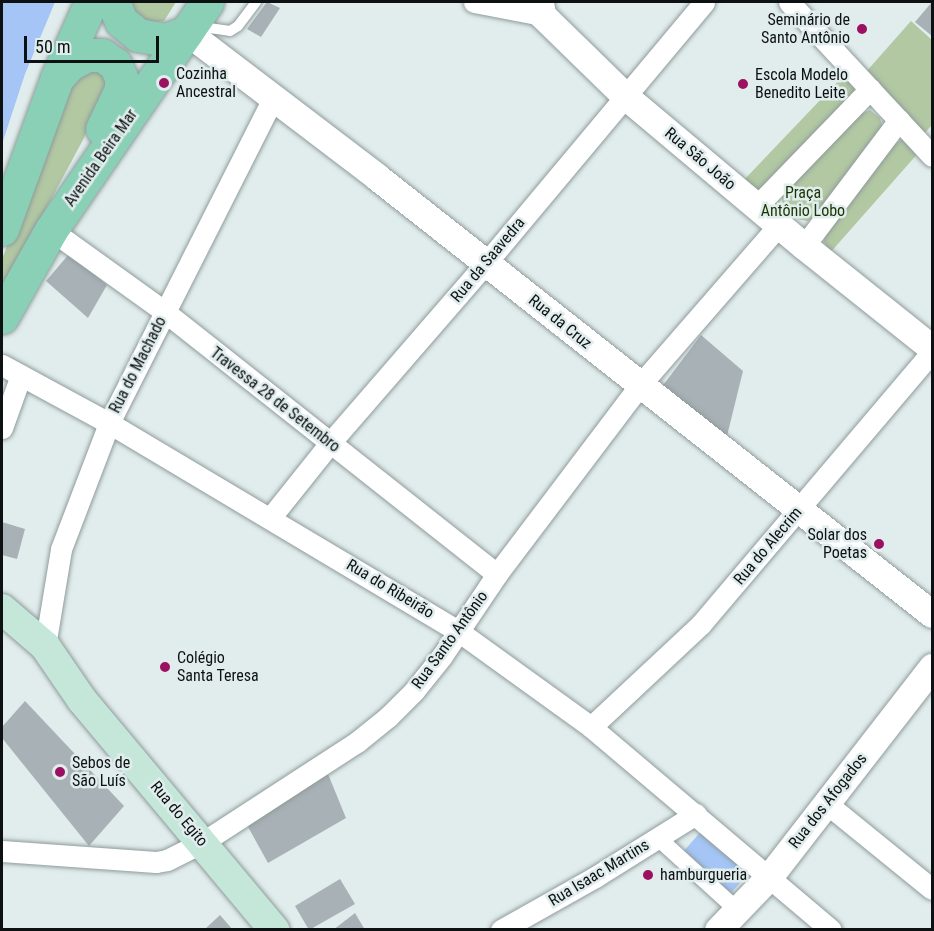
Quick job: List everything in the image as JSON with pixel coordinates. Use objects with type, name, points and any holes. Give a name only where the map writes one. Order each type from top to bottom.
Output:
[{"type":"main road","points":[[2,229],[57,78],[91,2]]},
{"type":"main road","points":[[113,2],[121,21],[143,37],[165,40],[195,20]]},
{"type":"main road","name":"Avenida Beira Mar","points":[[2,317],[51,230],[195,20]]},
{"type":"main road","points":[[51,230],[118,98],[122,82],[115,64],[107,58],[93,54],[70,64],[57,78]]},
{"type":"main road","name":"Rua do Egito","points":[[2,609],[45,646],[82,700],[203,842],[274,930]]},
{"type":"main road","name":"Rua do Egito","points":[[2,631],[82,700]]},
{"type":"street","points":[[474,2],[541,8]]},
{"type":"street","name":"Rua da Saavedra","points":[[271,517],[330,443],[486,263],[704,2]]},
{"type":"street","points":[[789,2],[933,156]]},
{"type":"street","name":"Rua São João","points":[[541,8],[625,96],[804,246],[933,350]]},
{"type":"street","name":"Rua da Cruz","points":[[195,20],[273,98],[933,614]]},
{"type":"street","points":[[757,206],[870,89]]},
{"type":"street","name":"Rua do Machado","points":[[45,646],[61,549],[109,423],[273,98]]},
{"type":"street","points":[[804,246],[899,120]]},
{"type":"street","name":"Rua Santo Antônio","points":[[2,851],[156,862],[167,860],[203,842],[357,742],[388,717],[414,691],[497,574],[639,386],[779,225]]},
{"type":"street","name":"Travessa 28 de Setembro","points":[[51,230],[165,312],[497,574]]},
{"type":"street","name":"Rua do Alecrim","points":[[591,727],[701,624],[933,350]]},
{"type":"street","name":"Rua do Ribeirão","points":[[2,365],[109,423],[271,517],[458,631],[591,727],[831,930]]},
{"type":"street","points":[[2,428],[21,375]]},
{"type":"street","name":"Rua dos Afogados","points":[[718,930],[769,877],[933,667]]},
{"type":"street","points":[[826,803],[933,889]]},
{"type":"street","name":"Rua Isaac Martins","points":[[501,930],[596,877],[696,814]]},
{"type":"street","points":[[658,838],[737,910]]},
{"type":"lane","points":[[195,20],[230,31],[238,26],[256,2]]},
{"type":"green space","points":[[123,2],[176,2],[164,21],[146,23]]},
{"type":"green space","points":[[911,21],[932,40],[932,125],[923,135],[865,73]]},
{"type":"green space","points":[[95,67],[106,77],[106,91],[84,138],[2,291],[2,259],[67,92],[76,76]]},
{"type":"green space","points":[[846,73],[854,85],[854,91],[765,188],[756,192],[742,182]]},
{"type":"green space","name":"Praça Antônio Lobo","points":[[870,110],[880,118],[883,128],[816,216],[808,221],[789,218],[783,211],[782,197],[856,116]]},
{"type":"green space","points":[[904,139],[920,151],[829,254],[824,241],[825,232],[892,145]]},
{"type":"water","points":[[2,2],[55,2],[25,74],[2,144]]},
{"type":"water","points":[[704,828],[752,869],[731,893],[683,852]]},
{"type":"building","points":[[267,2],[280,8],[261,37],[247,29]]},
{"type":"building","points":[[932,2],[932,36],[915,22]]},
{"type":"building","points":[[69,254],[107,285],[88,318],[46,281]]},
{"type":"building","points":[[701,335],[743,371],[726,440],[661,388]]},
{"type":"building","points":[[2,522],[25,529],[17,559],[2,555]]},
{"type":"building","name":"Sebos de São Luís","points":[[25,701],[124,806],[89,846],[2,738],[2,727]]},
{"type":"building","points":[[328,774],[346,818],[268,863],[247,825]]},
{"type":"building","points":[[340,879],[355,904],[309,930],[295,906]]},
{"type":"building","points":[[355,913],[365,930],[333,930]]},
{"type":"building","points":[[220,915],[233,930],[204,930]]},
{"type":"place","name":"Seminário de Santo Antônio","points":[[862,29]]},
{"type":"place","name":"Cozinha Ancestral","points":[[164,83]]},
{"type":"place","name":"Escola Modelo Benedito Leite","points":[[743,84]]},
{"type":"place","name":"Solar dos Poetas","points":[[879,544]]},
{"type":"place","name":"Colégio Santa Teresa","points":[[165,667]]},
{"type":"place","name":"Sebos de São Luís","points":[[60,772]]},
{"type":"place","name":"hamburgueria","points":[[648,875]]}]
